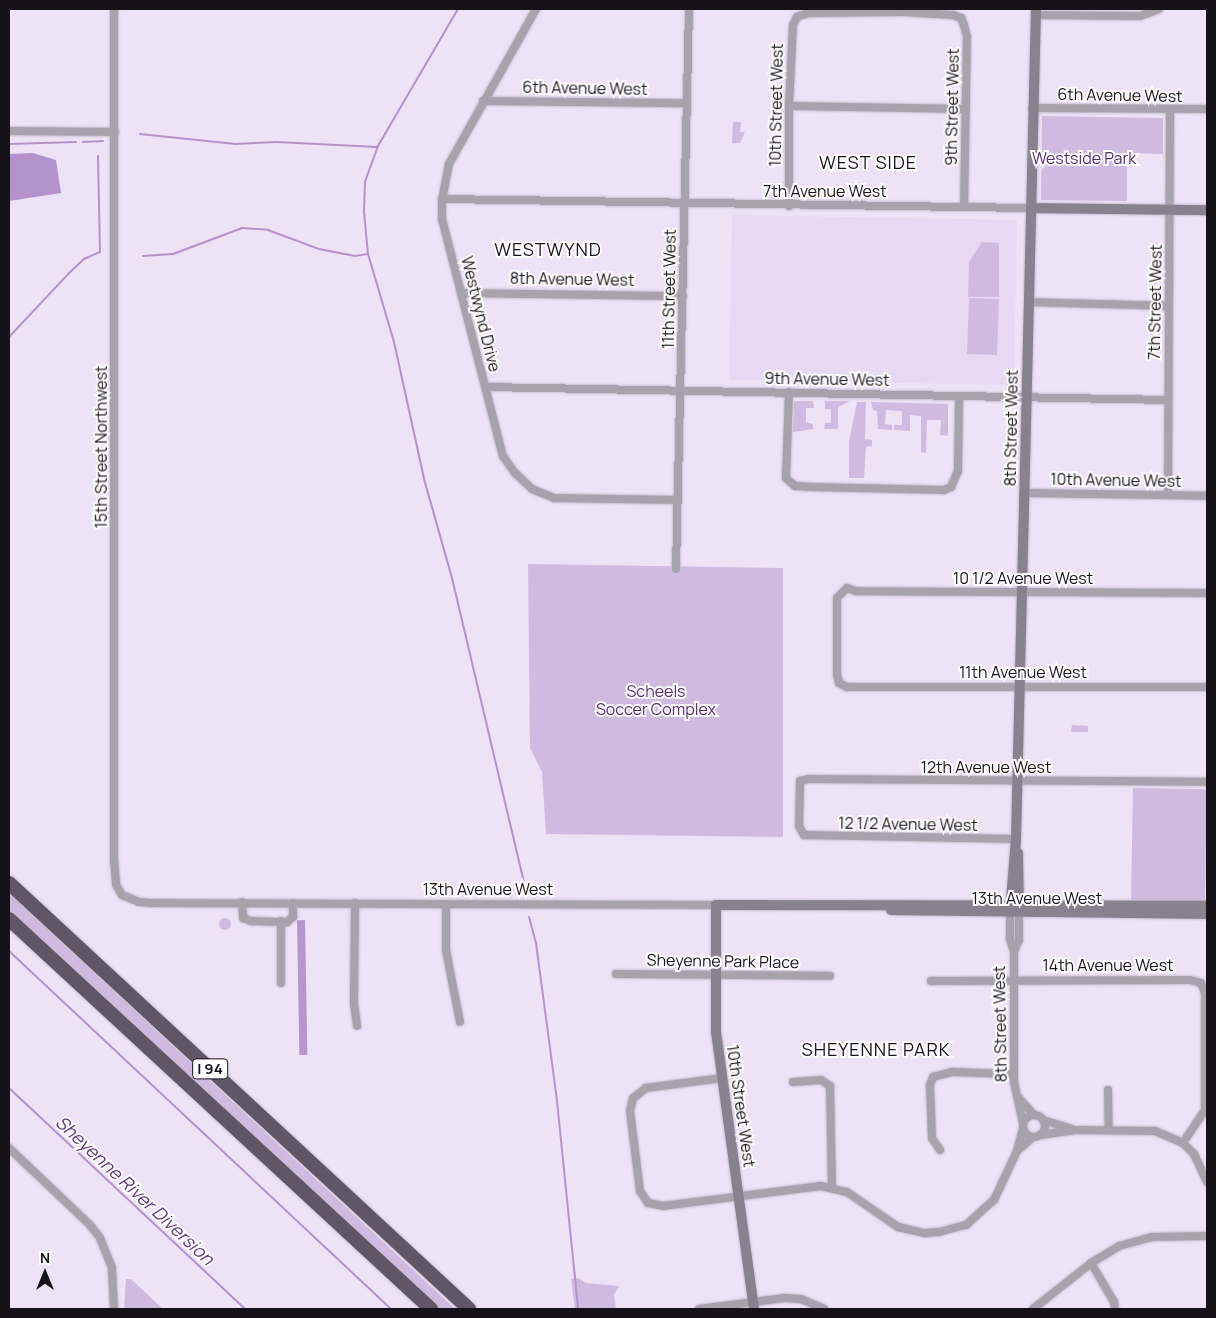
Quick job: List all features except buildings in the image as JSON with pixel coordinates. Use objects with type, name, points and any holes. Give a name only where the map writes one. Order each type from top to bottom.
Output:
[{"type":"highway","name":"I 94","points":[[9,883],[470,1309]]},
{"type":"highway","name":"I 94","points":[[9,919],[431,1309]]},
{"type":"street","name":"15th Street Northwest","points":[[114,9],[116,885]]},
{"type":"street","name":"Westwynd Drive","points":[[536,9],[449,164],[442,200],[442,219],[503,456],[515,473],[532,489],[554,498],[678,500]]},
{"type":"street","name":"11th Street West","points":[[676,569],[689,9]]},
{"type":"street","points":[[1036,12],[1140,16],[1159,9]]},
{"type":"street","name":"8th Street West","points":[[1023,1126],[1013,1074],[1014,950],[1010,939],[1015,909],[1032,108],[1036,12]]},
{"type":"street","name":"9th Street West","points":[[808,13],[953,15],[961,18],[967,37],[964,207]]},
{"type":"street","name":"10th Street West","points":[[789,206],[789,106],[793,25],[797,17],[808,13]]},
{"type":"street","name":"6th Avenue West","points":[[483,101],[686,103]]},
{"type":"street","points":[[789,106],[966,109]]},
{"type":"street","name":"6th Avenue West","points":[[1032,108],[1207,109]]},
{"type":"street","name":"7th Street West","points":[[1168,495],[1170,109]]},
{"type":"street","points":[[9,131],[115,132]]},
{"type":"street","name":"7th Avenue West","points":[[442,200],[1207,210]]},
{"type":"street","name":"8th Avenue West","points":[[462,293],[683,296]]},
{"type":"street","points":[[1029,302],[1170,306]]},
{"type":"street","name":"9th Avenue West","points":[[486,387],[681,389],[1167,400]]},
{"type":"street","points":[[789,392],[784,470],[788,482],[794,486],[812,487],[944,490],[951,487],[958,471],[959,396]]},
{"type":"street","name":"10th Avenue West","points":[[1025,493],[1207,496]]},
{"type":"street","name":"10 1/2 Avenue West","points":[[839,682],[837,598],[840,592],[846,588],[856,591],[1207,593]]},
{"type":"street","name":"11th Avenue West","points":[[839,682],[847,687],[1207,687]]},
{"type":"street","name":"12th Avenue West","points":[[802,832],[799,817],[800,781],[808,779],[1207,782]]},
{"type":"street","name":"12 1/2 Avenue West","points":[[802,832],[813,836],[1016,844]]},
{"type":"street","name":"13th Avenue West","points":[[116,885],[122,895],[139,902],[716,905],[1207,914]]},
{"type":"street","points":[[242,902],[242,915],[245,920],[281,921],[291,920],[293,903]]},
{"type":"street","points":[[355,904],[354,1004],[357,1026]]},
{"type":"street","points":[[446,904],[446,950],[460,1022]]},
{"type":"street","name":"10th Street West","points":[[716,905],[716,1032],[753,1305]]},
{"type":"street","name":"13th Avenue West","points":[[1015,909],[1207,906]]},
{"type":"street","points":[[281,921],[281,983]]},
{"type":"street","name":"Sheyenne Park Place","points":[[616,974],[830,976]]},
{"type":"street","name":"14th Avenue West","points":[[931,981],[1014,978],[1190,980],[1201,983],[1205,993],[1205,1110],[1183,1143]]},
{"type":"street","points":[[940,1150],[932,1138],[930,1101],[933,1077],[952,1072],[1013,1074]]},
{"type":"street","points":[[722,1078],[646,1088],[633,1098],[630,1111],[640,1191],[648,1203],[663,1206],[805,1187],[832,1187],[860,1199],[898,1227],[925,1233],[940,1232],[966,1224],[987,1209],[1001,1189],[1017,1151],[1023,1126],[1034,1115]]},
{"type":"street","points":[[793,1082],[821,1080],[830,1086],[832,1187]]},
{"type":"street","points":[[1108,1090],[1109,1129]]},
{"type":"street","name":"8th Street West","points":[[1018,1097],[1034,1115],[1043,1120],[1074,1130]]},
{"type":"street","points":[[1017,1151],[1045,1127],[1043,1120]]},
{"type":"street","points":[[1023,1126],[1036,1136],[1074,1130],[1155,1131],[1183,1143],[1194,1154],[1207,1182]]},
{"type":"street","points":[[9,1148],[90,1225],[100,1238],[112,1268],[114,1309]]},
{"type":"street","points":[[1033,1309],[1091,1263],[1119,1246],[1152,1237],[1207,1236]]},
{"type":"street","points":[[1091,1263],[1114,1302],[1115,1309]]},
{"type":"street","points":[[699,1309],[801,1299],[824,1309]]},
{"type":"shaded area","points":[[33,153],[56,160],[61,193],[9,201],[9,154]]},
{"type":"shaded area","points":[[732,215],[1017,220],[1014,385],[729,380]]},
{"type":"shaded area","points":[[297,920],[305,920],[307,1055],[299,1055]]},
{"type":"green space","name":"Westside Park","points":[[1042,116],[1163,118],[1163,154],[1127,153],[1127,201],[1041,200]]},
{"type":"green space","points":[[733,122],[741,122],[740,132],[745,132],[740,143],[732,143]]},
{"type":"green space","points":[[982,242],[999,243],[999,297],[968,297],[969,262]]},
{"type":"green space","points":[[969,298],[999,299],[997,355],[967,354]]},
{"type":"green space","points":[[794,401],[813,401],[814,408],[806,408],[806,422],[813,424],[813,429],[793,432]]},
{"type":"green space","points":[[825,401],[850,401],[838,407],[838,429],[824,429],[825,423],[831,423],[831,409],[825,409]]},
{"type":"green space","points":[[857,402],[866,402],[865,439],[872,440],[872,446],[866,447],[864,478],[849,478],[849,441]]},
{"type":"green space","points":[[871,402],[948,404],[948,436],[940,435],[941,420],[927,420],[926,453],[921,452],[921,416],[910,415],[910,431],[894,430],[894,425],[902,425],[902,411],[886,410],[885,424],[892,425],[892,430],[878,429],[877,411],[873,410]]},
{"type":"green space","name":"Scheels Soccer Complex","points":[[528,564],[783,568],[783,837],[546,834],[542,772],[530,748]]},
{"type":"green space","points":[[1072,725],[1088,726],[1088,732],[1071,732]]},
{"type":"green space","points":[[1133,788],[1207,789],[1205,902],[1131,901]]},
{"type":"green space","points":[[9,893],[455,1309],[439,1309],[25,925],[9,910]]},
{"type":"green space","points":[[225,918],[231,924],[225,930],[219,924]]},
{"type":"green space","points":[[578,1278],[586,1283],[619,1286],[614,1295],[616,1309],[575,1309],[571,1279]]},
{"type":"green space","points":[[126,1279],[131,1279],[163,1309],[124,1309]]},
{"type":"waterway","points":[[458,9],[378,146],[365,182],[364,212],[368,254],[394,342],[424,479],[452,578],[524,883]]},
{"type":"waterway","points":[[140,134],[235,144],[277,142],[377,147]]},
{"type":"waterway","points":[[83,142],[103,141]]},
{"type":"waterway","points":[[9,144],[76,142]]},
{"type":"waterway","points":[[9,337],[69,273],[84,259],[100,252],[98,156]]},
{"type":"waterway","points":[[143,256],[173,254],[242,228],[268,230],[319,249],[355,256],[367,254]]},
{"type":"waterway","points":[[529,917],[536,943],[557,1101],[578,1309]]},
{"type":"waterway","points":[[9,951],[391,1309]]},
{"type":"waterway","name":"Sheyenne River Diversion","points":[[9,1088],[245,1309]]},
{"type":"district","name":"WEST SIDE","points":[[868,162]]},
{"type":"district","name":"WESTWYND","points":[[548,249]]},
{"type":"district","name":"SHEYENNE PARK","points":[[876,1049]]}]
